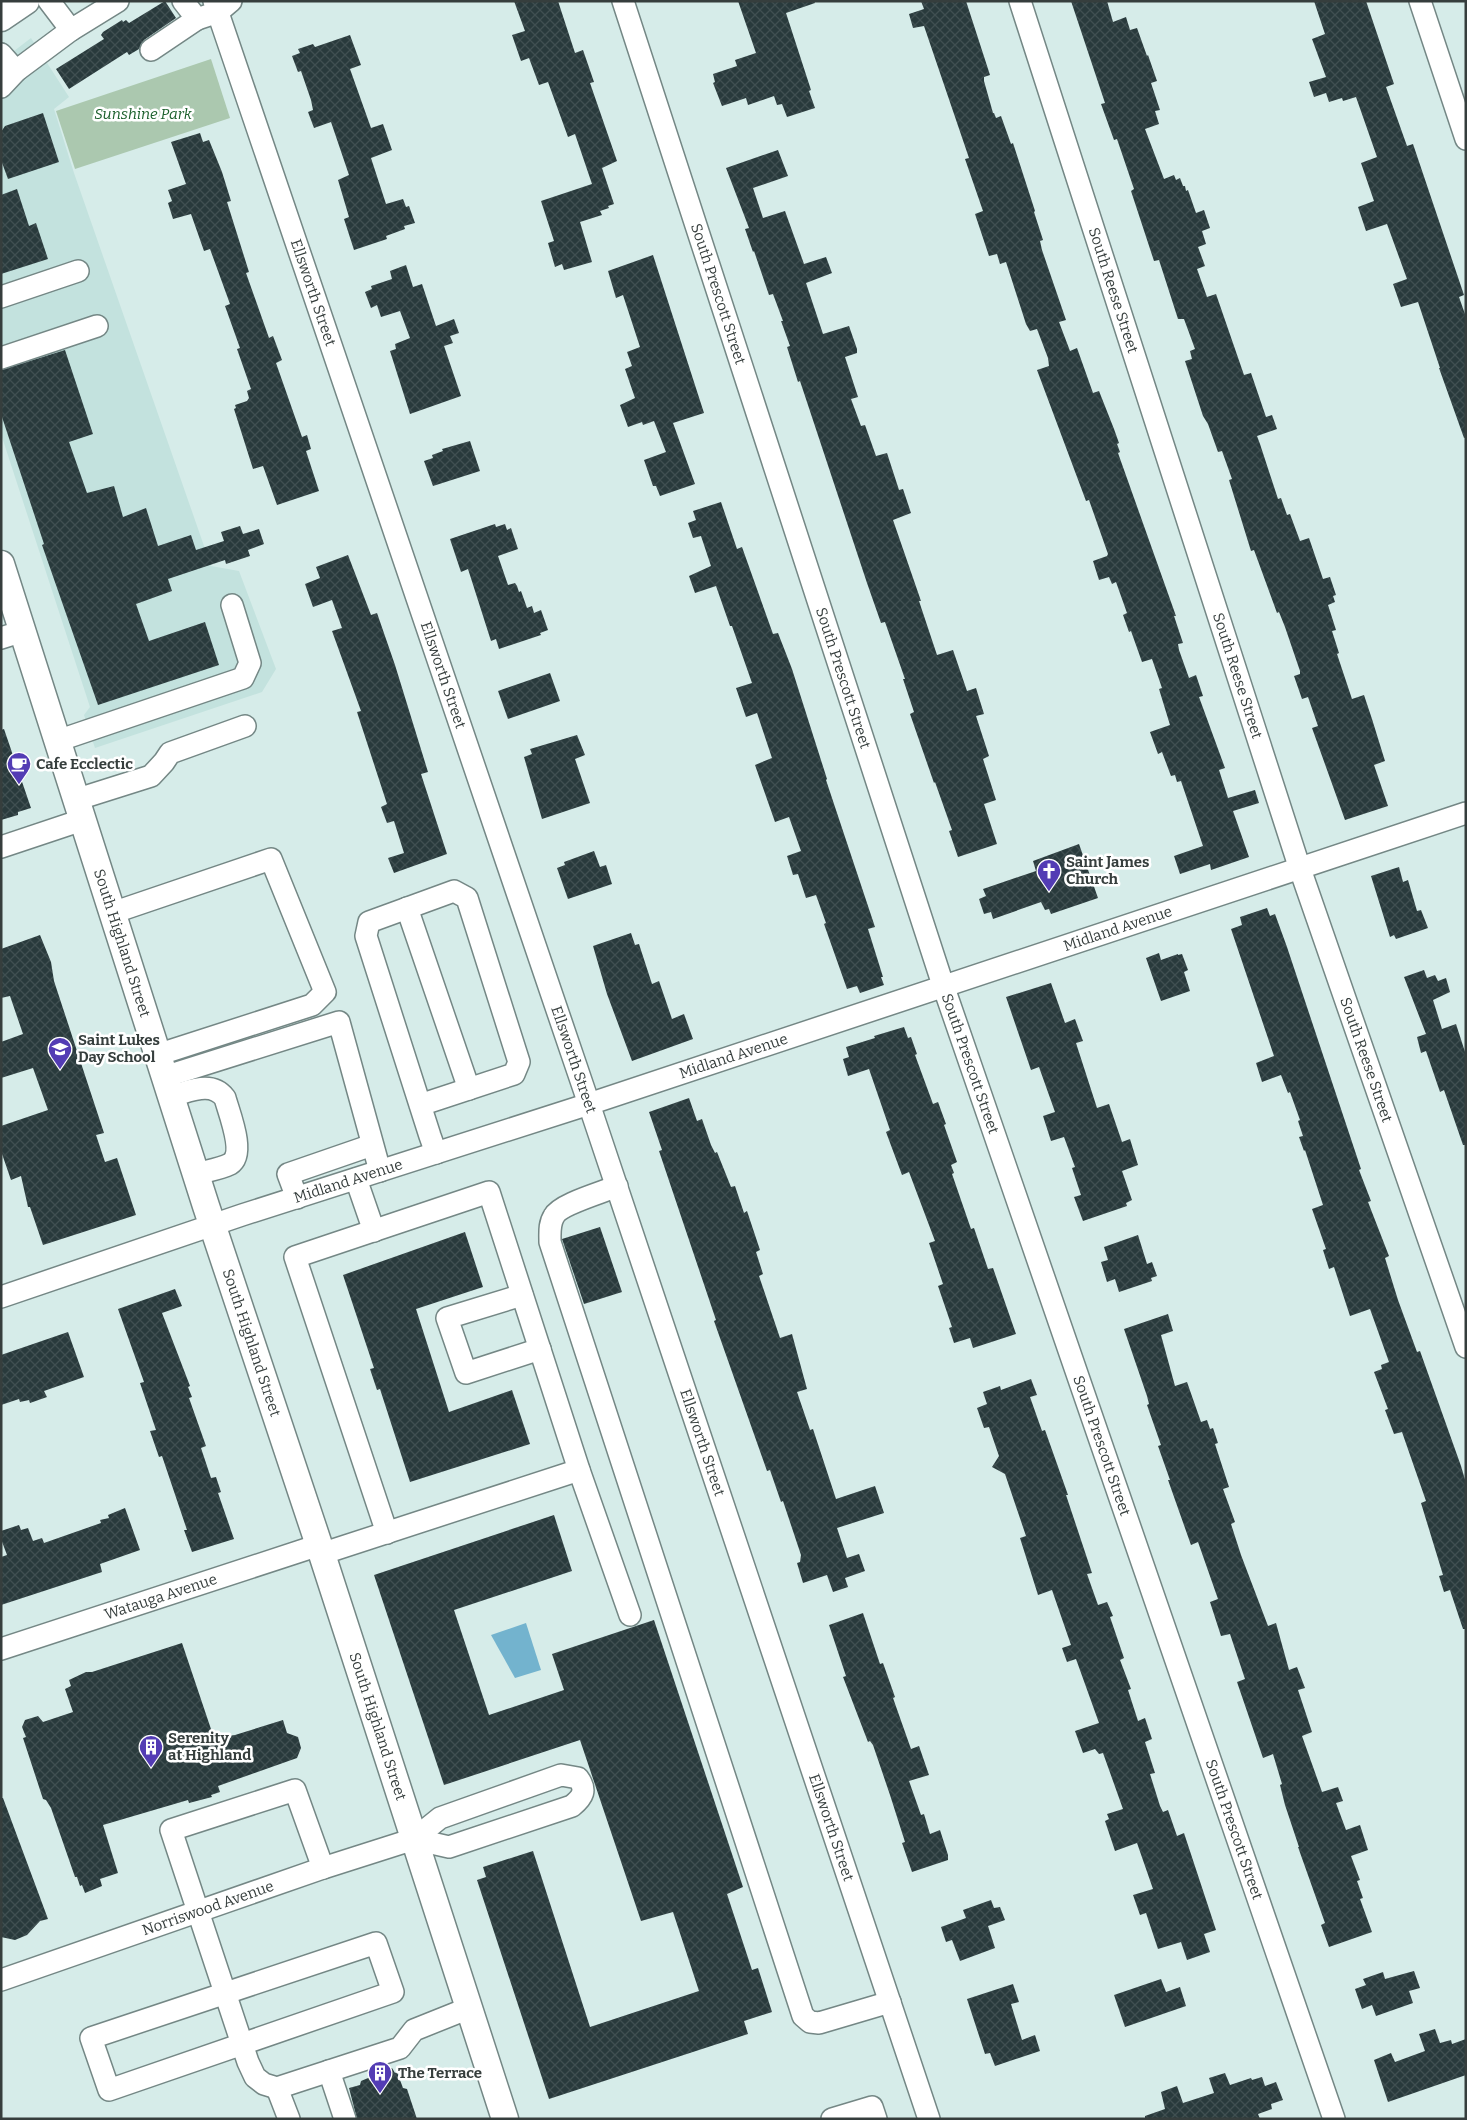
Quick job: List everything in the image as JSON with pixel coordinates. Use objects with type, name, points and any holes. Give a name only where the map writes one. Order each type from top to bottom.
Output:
[{"type":"main road","points":[[1,18],[26,1]]},
{"type":"main road","name":"South Highland Street","points":[[3,577],[12,634],[57,742],[212,1225],[320,1549],[504,2119]]},
{"type":"street","points":[[49,1],[71,30]]},
{"type":"street","points":[[1,87],[16,72],[71,30],[118,1]]},
{"type":"street","points":[[183,1],[197,19]]},
{"type":"street","name":"South Prescott Street","points":[[623,1],[943,985],[1334,2119]]},
{"type":"street","name":"South Reese Street","points":[[1020,1],[1299,866],[1466,1347]]},
{"type":"street","points":[[1420,1],[1466,139]]},
{"type":"street","points":[[151,50],[221,5]]},
{"type":"street","name":"Ellsworth Street","points":[[221,5],[929,2119]]},
{"type":"street","points":[[1,54],[16,72]]},
{"type":"street","points":[[1,296],[78,271]]},
{"type":"street","points":[[1,358],[97,326]]},
{"type":"street","points":[[57,742],[243,678],[250,663],[232,606]]},
{"type":"street","points":[[1,847],[151,776],[170,753],[245,726]]},
{"type":"street","name":"Midland Avenue","points":[[1,1298],[212,1225],[589,1104],[1299,866],[1466,813]]},
{"type":"street","points":[[112,913],[270,859],[325,992],[312,1004],[164,1076]]},
{"type":"street","points":[[420,1105],[514,1074],[519,1062],[467,898],[454,891],[369,922],[366,936],[420,1105],[436,1153]]},
{"type":"street","points":[[407,908],[469,1089]]},
{"type":"street","points":[[164,1076],[339,1022],[380,1171]]},
{"type":"street","points":[[164,1076],[200,1089],[212,1088],[220,1092],[225,1098],[238,1150],[236,1158],[230,1164],[196,1174]]},
{"type":"street","points":[[297,1198],[288,1174],[372,1145]]},
{"type":"street","points":[[356,1178],[374,1231]]},
{"type":"street","points":[[617,1186],[555,1213],[550,1226],[550,1242],[803,2016],[810,2022],[819,2023],[890,2002]]},
{"type":"street","points":[[387,1533],[295,1257],[489,1192],[579,1470],[630,1615]]},
{"type":"street","points":[[522,1294],[448,1318],[466,1373],[540,1349]]},
{"type":"street","name":"Watauga Avenue","points":[[1,1649],[320,1549],[387,1533],[579,1470]]},
{"type":"street","points":[[561,1774],[578,1778],[583,1784],[579,1800],[572,1806],[449,1846],[414,1839],[440,1818],[561,1774]]},
{"type":"street","points":[[323,1868],[295,1790],[171,1830],[242,2044],[255,2077],[264,2084],[277,2088],[400,2048],[414,2030],[469,2008]]},
{"type":"street","name":"Norriswood Avenue","points":[[1,1980],[323,1868],[414,1839]]},
{"type":"street","points":[[376,1943],[393,1992],[109,2090],[91,2038],[225,1993],[376,1943]]},
{"type":"street","points":[[329,2071],[345,2119]]},
{"type":"street","points":[[277,2088],[288,2119]]},
{"type":"street","points":[[832,2119],[872,2107],[876,2119]]},
{"type":"shaded area","points":[[31,38],[69,97],[54,109],[74,173],[211,566],[239,571],[276,669],[262,692],[95,748],[84,715],[90,707],[1,434],[1,61]]},
{"type":"green space","name":"Sunshine Park","points":[[211,59],[230,118],[75,169],[56,111]]},
{"type":"water","points":[[526,1623],[541,1670],[515,1678],[491,1635]]},
{"type":"building","points":[[165,1],[176,18],[144,40],[139,49],[129,55],[127,52],[69,89],[56,69],[104,39],[101,35],[103,32],[122,20],[123,22],[126,20],[129,23]]},
{"type":"building","points":[[514,1],[558,1],[575,53],[583,50],[594,82],[590,83],[617,161],[602,168],[614,204],[600,211],[602,215],[580,222],[592,262],[564,270],[562,264],[555,267],[548,243],[554,241],[541,201],[592,184],[575,134],[568,137],[548,82],[539,85],[529,58],[521,61],[512,35],[525,31]]},
{"type":"building","points":[[738,1],[814,1],[815,3],[786,13],[815,108],[787,117],[782,104],[777,105],[774,96],[748,105],[746,98],[722,106],[713,83],[715,82],[713,74],[737,66],[735,60],[756,53]]},
{"type":"building","points":[[921,1],[966,1],[990,75],[984,77],[984,81],[993,113],[996,118],[1001,116],[1011,144],[1013,143],[1035,211],[1043,240],[1040,241],[1042,250],[1066,320],[1059,322],[1070,351],[1077,348],[1093,393],[1099,391],[1119,443],[1117,444],[1120,452],[1118,453],[1176,616],[1174,616],[1183,643],[1178,644],[1179,650],[1189,678],[1196,675],[1203,696],[1199,697],[1225,768],[1219,770],[1228,798],[1255,790],[1259,803],[1233,811],[1249,857],[1211,870],[1210,864],[1180,874],[1174,856],[1203,846],[1181,781],[1177,782],[1175,775],[1171,776],[1162,752],[1158,754],[1150,732],[1170,725],[1159,689],[1162,688],[1152,659],[1142,662],[1123,615],[1127,613],[1116,582],[1112,584],[1109,577],[1099,580],[1093,561],[1108,554],[1089,500],[1086,501],[1037,370],[1049,366],[1048,358],[1037,329],[1030,331],[1026,324],[1006,262],[1000,264],[997,254],[989,256],[975,214],[983,211],[965,159],[969,158],[924,26],[913,28],[909,14],[924,9]]},
{"type":"building","points":[[1071,1],[1107,1],[1113,22],[1126,17],[1130,30],[1137,28],[1148,55],[1157,81],[1151,83],[1160,110],[1155,111],[1159,124],[1145,129],[1164,179],[1174,175],[1176,180],[1180,178],[1186,191],[1188,190],[1196,213],[1204,210],[1210,228],[1202,231],[1206,244],[1198,247],[1205,266],[1197,269],[1207,297],[1216,294],[1244,375],[1251,373],[1266,417],[1272,415],[1277,429],[1257,436],[1278,499],[1281,498],[1287,515],[1290,514],[1300,541],[1309,538],[1323,579],[1330,577],[1336,595],[1333,596],[1335,602],[1328,605],[1336,630],[1332,631],[1339,653],[1337,654],[1352,699],[1364,695],[1385,761],[1374,765],[1388,806],[1345,820],[1312,728],[1318,726],[1308,697],[1302,699],[1294,676],[1300,674],[1300,671],[1285,627],[1279,612],[1277,613],[1254,550],[1251,551],[1229,480],[1232,479],[1222,451],[1218,452],[1208,424],[1203,416],[1185,361],[1192,359],[1190,351],[1195,349],[1184,319],[1178,319],[1159,260],[1154,261],[1131,191],[1134,189],[1117,139],[1114,140],[1101,104],[1105,103]]},
{"type":"building","points":[[1314,1],[1366,1],[1394,84],[1386,87],[1407,146],[1413,144],[1464,295],[1459,297],[1466,317],[1466,437],[1464,438],[1418,302],[1401,307],[1393,284],[1407,279],[1387,224],[1366,231],[1358,207],[1374,201],[1361,163],[1377,157],[1356,97],[1343,101],[1342,98],[1329,102],[1326,93],[1314,97],[1309,82],[1326,77],[1312,39],[1325,34]]},
{"type":"building","points":[[350,35],[361,65],[350,69],[371,128],[383,124],[392,150],[371,158],[386,204],[403,199],[406,207],[409,206],[415,223],[404,226],[405,229],[386,236],[387,239],[354,250],[344,219],[349,217],[338,180],[349,175],[331,122],[314,128],[308,112],[313,110],[311,100],[301,71],[298,72],[292,56],[300,53],[298,49],[313,44],[315,47]]},
{"type":"building","points":[[43,113],[59,162],[8,179],[1,160],[1,132],[5,126]]},
{"type":"building","points":[[200,133],[203,142],[209,140],[222,172],[231,201],[227,202],[249,272],[246,273],[269,338],[273,336],[282,360],[276,363],[302,437],[307,435],[311,449],[306,451],[319,491],[277,505],[263,466],[253,469],[234,409],[236,408],[235,405],[247,401],[249,398],[247,391],[251,389],[237,349],[240,348],[225,306],[230,304],[210,249],[204,251],[191,214],[173,219],[168,203],[172,201],[168,190],[186,184],[171,142]]},
{"type":"building","points":[[778,150],[788,176],[753,188],[763,218],[785,211],[804,264],[826,257],[832,273],[806,283],[823,334],[849,326],[857,349],[857,353],[845,357],[858,397],[851,399],[861,426],[865,425],[876,456],[887,453],[899,490],[903,489],[911,513],[893,520],[921,601],[919,601],[937,655],[953,650],[967,691],[976,688],[984,714],[976,716],[989,756],[983,759],[996,800],[984,804],[997,844],[958,857],[949,831],[952,830],[910,714],[914,712],[903,679],[905,679],[885,622],[881,623],[800,381],[798,382],[787,347],[790,346],[781,321],[783,321],[773,294],[769,295],[745,229],[749,228],[726,168]]},
{"type":"building","points":[[17,189],[29,226],[36,223],[48,259],[1,274],[1,195]]},
{"type":"building","points":[[653,255],[704,413],[673,423],[695,484],[660,496],[656,486],[653,486],[644,460],[666,452],[654,421],[643,425],[642,422],[628,427],[620,405],[635,398],[625,369],[632,366],[627,352],[640,347],[623,295],[616,298],[608,271]]},
{"type":"building","points":[[406,265],[413,287],[422,284],[436,326],[454,319],[459,333],[450,336],[453,343],[444,346],[461,396],[410,414],[390,351],[396,349],[395,344],[410,338],[400,311],[381,317],[377,305],[371,308],[365,292],[372,289],[371,286],[392,279],[390,271]]},
{"type":"building","points":[[65,350],[93,434],[69,442],[87,493],[114,486],[123,517],[146,508],[158,546],[191,535],[196,550],[224,541],[221,532],[240,526],[243,534],[259,529],[264,544],[248,550],[250,556],[226,564],[225,560],[168,579],[172,591],[136,604],[149,641],[205,622],[219,665],[98,705],[42,545],[44,544],[1,414],[1,370]]},
{"type":"building","points":[[470,441],[480,471],[433,486],[424,461],[433,458],[432,455],[443,451],[442,449]]},
{"type":"building","points":[[721,502],[737,549],[742,547],[773,634],[778,633],[792,669],[826,780],[875,927],[868,929],[884,985],[860,993],[857,986],[847,989],[816,895],[806,898],[798,874],[793,875],[787,856],[801,851],[789,817],[775,822],[755,765],[772,758],[757,713],[746,717],[736,688],[752,683],[716,586],[695,593],[689,576],[711,566],[701,536],[693,538],[688,523],[696,520],[693,511]]},
{"type":"building","points":[[495,524],[496,527],[505,524],[507,530],[511,528],[518,549],[498,556],[508,585],[515,583],[519,592],[521,591],[527,608],[532,606],[534,613],[541,610],[548,630],[540,633],[541,635],[499,649],[496,639],[491,641],[468,569],[461,572],[450,539]]},
{"type":"building","points":[[348,555],[371,615],[377,613],[395,665],[428,772],[421,774],[447,854],[394,873],[388,858],[404,853],[394,821],[387,823],[381,807],[387,804],[357,712],[361,711],[332,631],[342,628],[332,600],[313,607],[305,584],[320,578],[316,567]]},
{"type":"building","points":[[550,673],[560,701],[508,719],[498,691]]},
{"type":"building","points":[[4,729],[31,808],[18,812],[18,815],[1,820],[1,730]]},
{"type":"building","points":[[577,735],[585,755],[575,759],[590,803],[542,819],[524,757],[532,754],[530,749]]},
{"type":"building","points":[[1079,844],[1098,898],[1051,914],[1049,909],[1045,910],[1041,902],[993,919],[991,912],[984,914],[979,899],[986,896],[983,889],[1036,871],[1033,861]]},
{"type":"building","points":[[594,851],[600,867],[606,865],[612,884],[568,899],[557,868],[565,865],[564,862]]},
{"type":"building","points":[[1399,867],[1403,882],[1408,880],[1417,911],[1421,910],[1428,928],[1396,939],[1394,935],[1390,937],[1371,876]]},
{"type":"building","points":[[1267,908],[1270,916],[1275,914],[1287,947],[1361,1169],[1359,1170],[1371,1201],[1368,1202],[1389,1256],[1385,1258],[1398,1300],[1417,1352],[1420,1351],[1466,1483],[1466,1629],[1463,1629],[1450,1590],[1444,1592],[1439,1576],[1443,1575],[1421,1503],[1426,1501],[1402,1432],[1394,1434],[1385,1410],[1388,1409],[1374,1372],[1382,1369],[1381,1365],[1389,1362],[1370,1309],[1350,1316],[1334,1267],[1329,1269],[1323,1250],[1326,1249],[1312,1209],[1323,1205],[1299,1137],[1303,1136],[1298,1121],[1300,1120],[1290,1092],[1288,1093],[1281,1075],[1262,1082],[1256,1063],[1274,1056],[1231,929],[1242,925],[1240,917]]},
{"type":"building","points":[[631,933],[635,945],[639,944],[652,984],[659,981],[672,1019],[684,1014],[693,1039],[632,1061],[607,994],[593,946]]},
{"type":"building","points":[[40,935],[51,962],[54,981],[104,1133],[96,1135],[105,1162],[117,1158],[136,1215],[43,1245],[30,1207],[28,1207],[21,1176],[11,1180],[1,1151],[1,1126],[48,1110],[33,1068],[1,1078],[1,1042],[23,1034],[10,996],[1,998],[1,949]]},
{"type":"building","points":[[1159,953],[1161,960],[1182,954],[1188,970],[1184,972],[1190,991],[1161,1001],[1146,958]]},
{"type":"building","points":[[1424,970],[1427,978],[1435,975],[1438,981],[1446,978],[1450,992],[1433,1000],[1442,1029],[1456,1024],[1466,1055],[1466,1145],[1463,1145],[1444,1090],[1440,1092],[1426,1051],[1421,1053],[1417,1037],[1426,1034],[1404,977]]},
{"type":"building","points":[[1051,983],[1065,1023],[1075,1019],[1083,1041],[1076,1043],[1097,1108],[1109,1104],[1122,1142],[1130,1139],[1138,1165],[1122,1171],[1132,1200],[1126,1203],[1127,1206],[1083,1221],[1074,1197],[1081,1195],[1072,1168],[1075,1167],[1064,1137],[1051,1141],[1043,1116],[1055,1112],[1039,1067],[1031,1070],[1006,997]]},
{"type":"building","points":[[904,1027],[908,1038],[911,1037],[917,1054],[915,1055],[933,1104],[938,1102],[946,1124],[944,1125],[957,1162],[951,1165],[954,1173],[952,1174],[971,1229],[974,1228],[988,1269],[993,1268],[1016,1334],[973,1348],[970,1338],[954,1343],[949,1328],[952,1327],[938,1286],[943,1284],[929,1243],[935,1241],[909,1172],[902,1175],[886,1132],[890,1130],[869,1069],[848,1076],[843,1059],[849,1057],[846,1047]]},
{"type":"building","points":[[689,1098],[697,1121],[702,1119],[711,1145],[715,1153],[717,1152],[731,1187],[735,1186],[744,1213],[747,1211],[760,1250],[756,1252],[763,1274],[759,1276],[780,1338],[792,1334],[807,1389],[797,1392],[810,1430],[813,1429],[836,1499],[875,1486],[884,1513],[837,1528],[847,1558],[859,1554],[865,1571],[845,1578],[848,1587],[833,1592],[827,1575],[803,1583],[797,1563],[800,1562],[801,1555],[783,1501],[781,1502],[770,1470],[767,1471],[714,1321],[716,1320],[659,1151],[662,1150],[649,1112]]},
{"type":"building","points":[[600,1227],[622,1292],[584,1304],[562,1239]]},
{"type":"building","points":[[465,1232],[483,1287],[416,1309],[449,1412],[512,1390],[530,1444],[410,1482],[380,1389],[377,1390],[370,1369],[374,1368],[343,1275]]},
{"type":"building","points":[[1138,1235],[1147,1264],[1152,1262],[1157,1276],[1151,1278],[1152,1281],[1119,1292],[1115,1279],[1107,1282],[1101,1262],[1108,1260],[1104,1247]]},
{"type":"building","points":[[175,1289],[182,1306],[162,1313],[190,1386],[188,1387],[192,1397],[189,1398],[206,1446],[201,1448],[211,1478],[216,1477],[221,1492],[218,1493],[234,1539],[192,1552],[184,1530],[187,1530],[162,1456],[159,1457],[150,1431],[156,1430],[140,1383],[144,1382],[118,1309]]},
{"type":"building","points":[[1168,1314],[1173,1331],[1161,1335],[1175,1386],[1187,1382],[1201,1422],[1207,1420],[1210,1429],[1213,1428],[1218,1443],[1215,1444],[1229,1487],[1223,1489],[1235,1522],[1231,1524],[1241,1555],[1268,1626],[1276,1623],[1289,1670],[1297,1667],[1305,1688],[1298,1690],[1312,1732],[1302,1736],[1322,1792],[1338,1787],[1343,1801],[1336,1803],[1346,1830],[1360,1825],[1368,1850],[1351,1856],[1360,1880],[1357,1881],[1363,1898],[1360,1899],[1372,1932],[1329,1947],[1321,1925],[1325,1923],[1285,1805],[1280,1785],[1282,1784],[1273,1754],[1263,1758],[1237,1682],[1245,1679],[1230,1634],[1221,1636],[1210,1602],[1218,1599],[1198,1542],[1191,1545],[1168,1480],[1170,1480],[1158,1446],[1161,1445],[1147,1405],[1149,1404],[1147,1396],[1124,1329]]},
{"type":"building","points":[[68,1332],[84,1377],[44,1391],[47,1397],[30,1403],[29,1400],[20,1402],[19,1399],[1,1405],[1,1355]]},
{"type":"building","points":[[1031,1379],[1037,1395],[1030,1397],[1042,1431],[1045,1430],[1068,1495],[1066,1495],[1092,1573],[1087,1574],[1098,1605],[1107,1602],[1113,1616],[1110,1617],[1124,1658],[1120,1660],[1131,1689],[1128,1690],[1138,1721],[1145,1718],[1152,1739],[1145,1742],[1155,1773],[1150,1774],[1160,1806],[1163,1812],[1168,1810],[1177,1836],[1184,1833],[1216,1930],[1204,1934],[1210,1952],[1187,1960],[1181,1942],[1158,1949],[1146,1913],[1140,1915],[1133,1895],[1153,1889],[1137,1843],[1115,1851],[1105,1821],[1109,1819],[1107,1814],[1123,1809],[1103,1753],[1099,1754],[1095,1749],[1083,1753],[1075,1731],[1099,1723],[1076,1659],[1067,1662],[1062,1648],[1071,1645],[1052,1590],[1038,1595],[1020,1538],[1026,1536],[1005,1474],[992,1467],[999,1456],[989,1427],[984,1428],[977,1408],[987,1404],[983,1392],[1000,1386],[1001,1390]]},
{"type":"building","points":[[125,1508],[140,1550],[100,1564],[102,1572],[1,1605],[1,1557],[7,1555],[1,1539],[1,1531],[19,1525],[21,1530],[28,1528],[33,1541],[42,1538],[44,1543],[101,1523],[100,1520],[109,1518],[108,1515]]},
{"type":"building","points":[[554,1515],[572,1571],[454,1610],[489,1715],[564,1690],[552,1654],[654,1620],[743,1887],[727,1894],[752,1970],[758,1968],[772,2012],[744,2021],[748,2034],[549,2099],[477,1880],[486,1877],[483,1867],[533,1851],[590,2027],[699,1991],[673,1912],[641,1921],[580,1740],[444,1785],[374,1575]]},
{"type":"building","points":[[863,1613],[880,1664],[883,1663],[895,1697],[893,1698],[911,1749],[919,1746],[929,1775],[909,1781],[921,1815],[924,1814],[930,1834],[940,1830],[948,1855],[948,1860],[912,1872],[902,1843],[905,1842],[890,1795],[873,1745],[870,1741],[868,1742],[843,1677],[846,1676],[829,1625]]},
{"type":"building","name":"Serenity at Highland","points":[[182,1643],[214,1738],[235,1735],[283,1720],[287,1733],[298,1737],[301,1748],[297,1758],[218,1786],[220,1792],[211,1795],[212,1797],[189,1803],[188,1800],[103,1825],[118,1873],[100,1879],[102,1886],[85,1893],[77,1877],[75,1877],[51,1808],[46,1800],[43,1799],[23,1738],[26,1737],[22,1727],[25,1720],[38,1716],[43,1722],[73,1712],[65,1689],[71,1686],[69,1680],[86,1672],[92,1672]]},
{"type":"building","points":[[1,1798],[3,1798],[48,1919],[40,1921],[27,1935],[15,1940],[1,1937]]},
{"type":"building","points":[[991,1900],[994,1908],[1000,1907],[1005,1920],[988,1926],[995,1948],[960,1961],[952,1940],[946,1942],[941,1927],[966,1918],[963,1910]]},
{"type":"building","points":[[1414,1971],[1420,1988],[1409,1991],[1413,2003],[1376,2016],[1372,2005],[1362,2009],[1355,1989],[1366,1985],[1363,1979],[1383,1972],[1385,1979]]},
{"type":"building","points":[[1161,1979],[1166,1992],[1180,1987],[1186,2006],[1125,2027],[1114,1995]]},
{"type":"building","points":[[1013,1984],[1019,2002],[1011,2004],[1022,2040],[1035,2035],[1040,2051],[995,2066],[990,2053],[985,2054],[967,1999]]},
{"type":"building","points":[[1435,2029],[1440,2043],[1451,2040],[1452,2044],[1466,2039],[1466,2075],[1388,2102],[1374,2060],[1391,2053],[1395,2062],[1425,2051],[1419,2034]]},
{"type":"building","name":"The Terrace","points":[[392,2068],[395,2073],[397,2072],[403,2088],[407,2089],[417,2119],[357,2119],[349,2088],[360,2085],[361,2081]]},
{"type":"building","points":[[1225,2073],[1230,2085],[1251,2078],[1252,2080],[1262,2077],[1265,2086],[1276,2082],[1283,2100],[1271,2104],[1272,2109],[1258,2114],[1260,2119],[1145,2119],[1145,2116],[1165,2109],[1161,2092],[1177,2086],[1183,2103],[1214,2093],[1209,2078]]},
{"type":"place","name":"Cafe Ecclectic","points":[[19,785]]},
{"type":"place","name":"Saint James Church","points":[[1049,892]]},
{"type":"place","name":"Saint Lukes Day School","points":[[60,1070]]},
{"type":"place","name":"Serenity at Highland","points":[[151,1768]]},
{"type":"place","name":"The Terrace","points":[[380,2094]]}]
